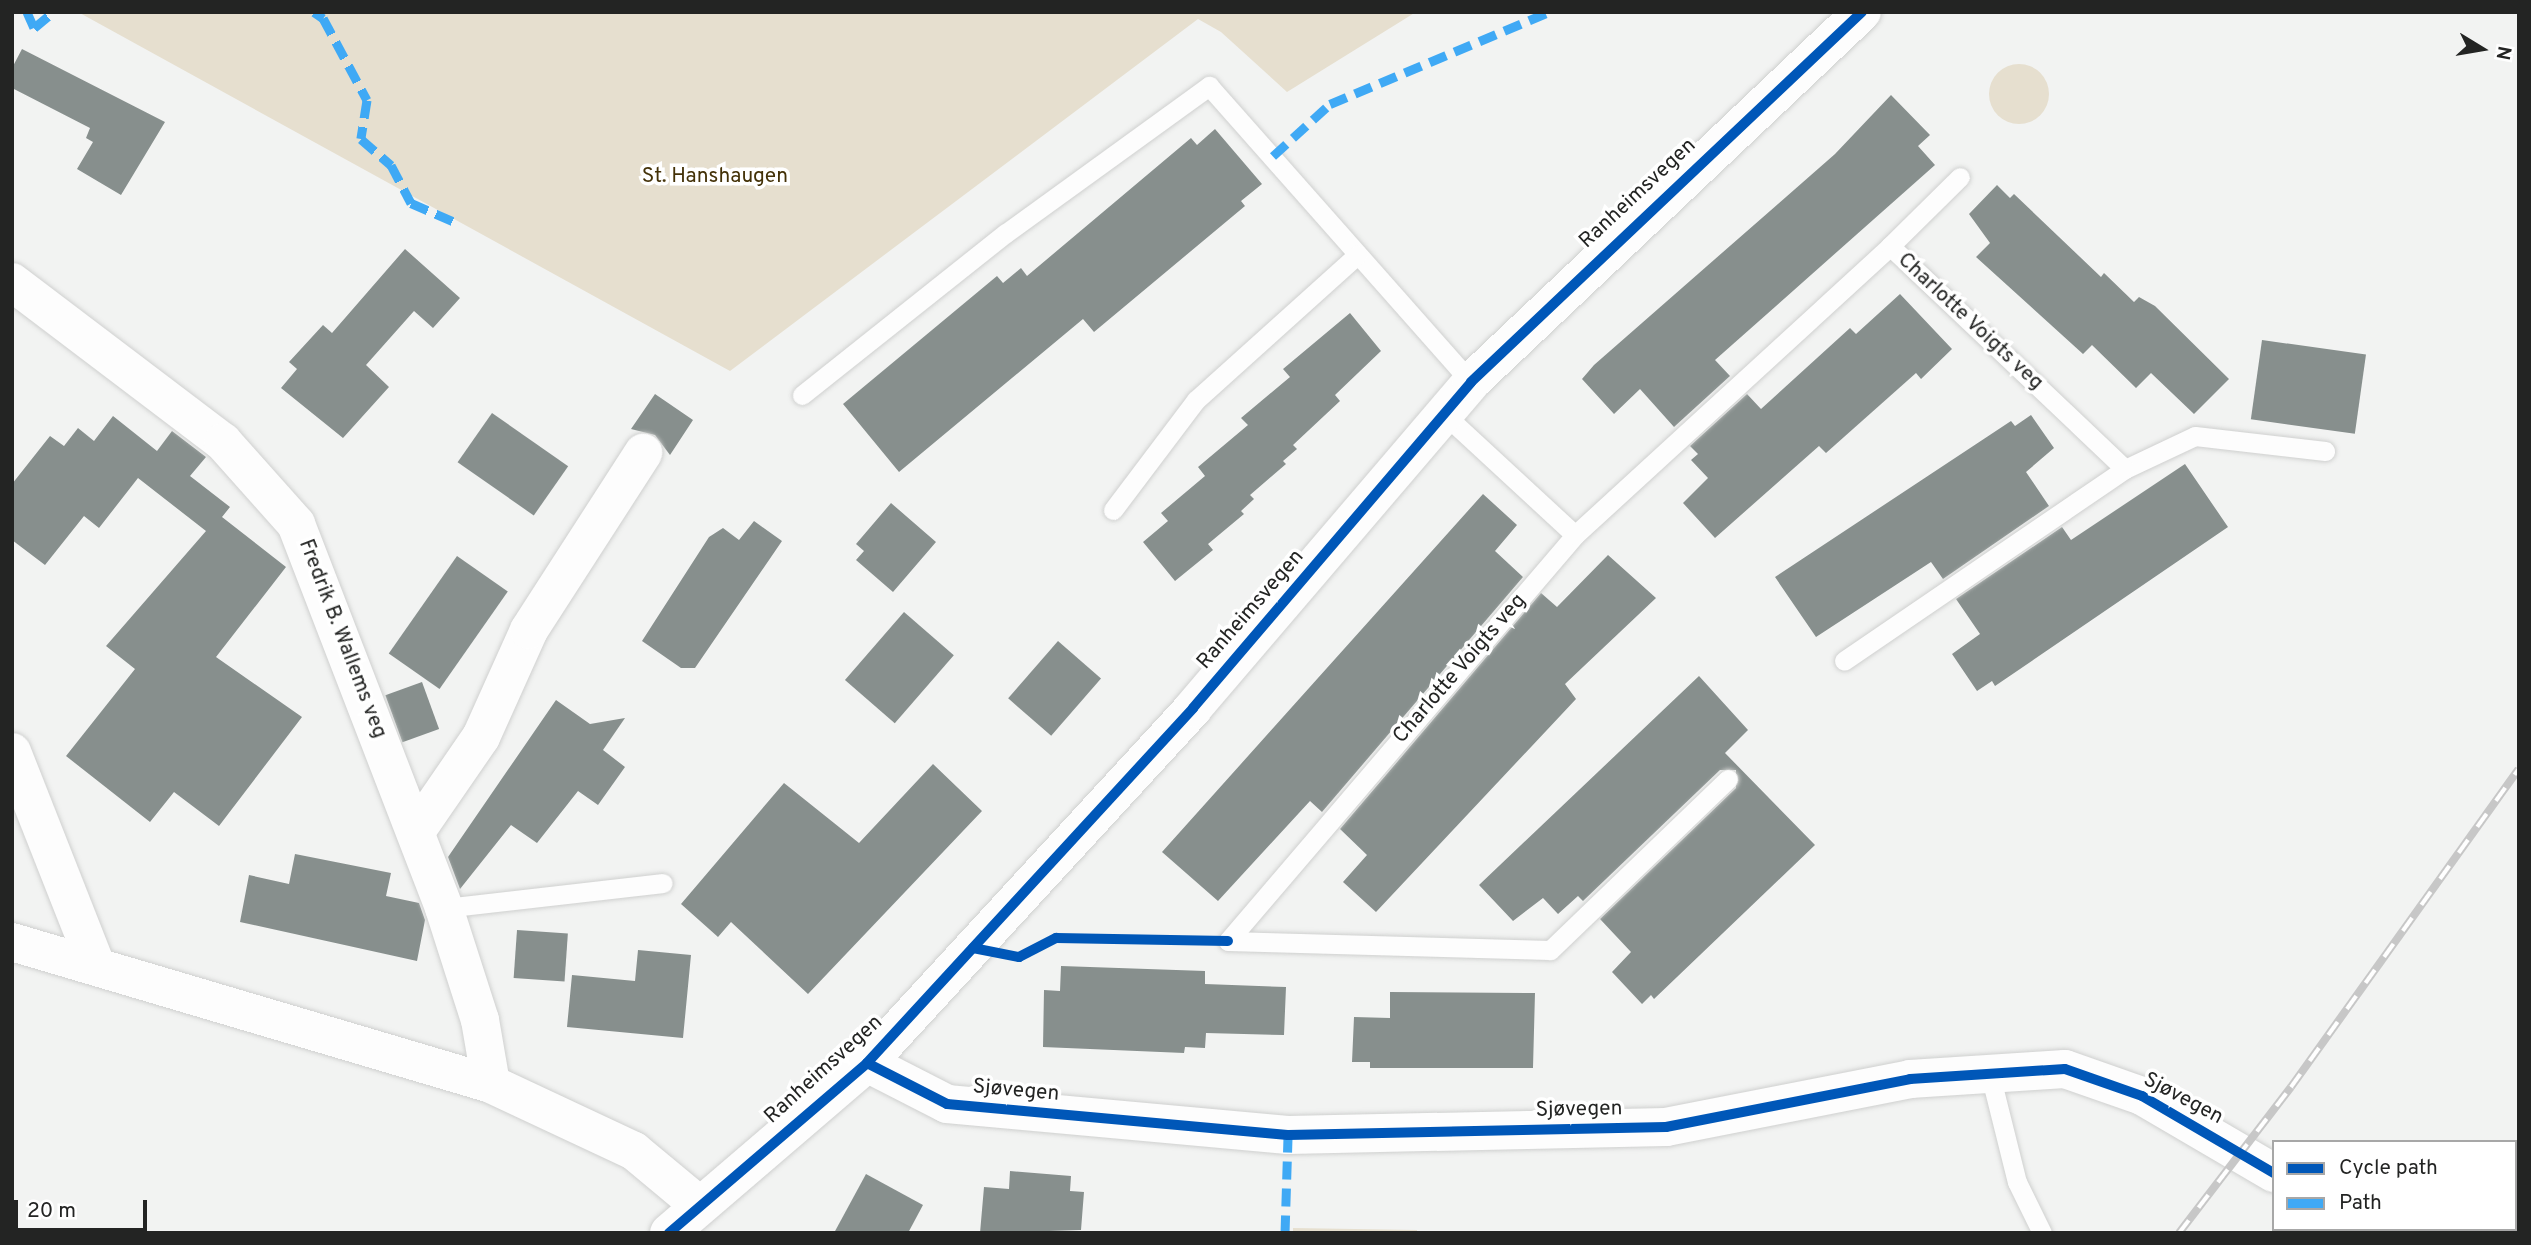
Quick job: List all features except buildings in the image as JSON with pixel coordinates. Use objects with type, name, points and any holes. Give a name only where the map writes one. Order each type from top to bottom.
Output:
[{"type":"street","name":"Ranheimsvegen","points":[[669,1233],[867,1063],[1193,708],[1471,382],[1862,12]]},
{"type":"street","name":"Fredrik B. Wallems veg","points":[[12,282],[223,442],[296,524],[444,908],[480,1020],[491,1084]]},
{"type":"street","points":[[416,830],[481,737],[529,630],[643,453]]},
{"type":"street","points":[[12,752],[95,963]]},
{"type":"street","points":[[12,942],[95,963],[491,1084],[634,1151],[699,1205]]},
{"type":"street","name":"Sjøvegen","points":[[867,1063],[947,1104],[1288,1135],[1666,1127],[1910,1079],[2065,1069],[2142,1096],[2272,1172]]},
{"type":"lane","points":[[802,395],[1006,233],[1209,86],[1471,382]]},
{"type":"lane","points":[[1890,246],[1960,177]]},
{"type":"lane","name":"Charlotte Voigts veg","points":[[1728,779],[1550,950],[1227,941],[1575,535],[1890,246],[2125,469]]},
{"type":"lane","points":[[1113,510],[1196,400],[1357,255]]},
{"type":"lane","points":[[1444,414],[1575,535]]},
{"type":"lane","points":[[1844,661],[2125,469],[2195,436],[2325,451]]},
{"type":"lane","points":[[444,908],[663,883]]},
{"type":"lane","points":[[1990,1074],[2017,1182],[2042,1233]]},
{"type":"green space","name":"St. Hanshaugen","points":[[78,12],[1416,12],[1287,92],[1221,32],[1198,19],[730,371]]},
{"type":"green space","points":[[2019,64],[2036,69],[2044,77],[2049,94],[2044,111],[2036,119],[2019,124],[2002,119],[1994,111],[1989,94],[1994,77],[2002,69]]},
{"type":"green space","points":[[1293,1228],[1417,1230],[1417,1233],[1293,1233]]},
{"type":"railway","points":[[2179,1233],[2291,1087],[2519,769]]},
{"type":"marked path","points":[[27,12],[34,28],[53,12]]},
{"type":"marked path","points":[[314,12],[323,18],[367,100],[361,139],[391,165],[411,203],[455,222]]},
{"type":"marked path","points":[[1273,156],[1330,104],[1549,12]]},
{"type":"marked path","points":[[1285,1233],[1288,1135]]},
{"type":"cycle path","points":[[669,1233],[867,1063],[1193,708],[1471,382],[1862,12]]},
{"type":"cycle path","points":[[973,948],[1019,957],[1056,938],[1228,941]]},
{"type":"cycle path","points":[[867,1063],[947,1104],[1288,1135],[1666,1127],[1910,1079],[2065,1069],[2142,1096],[2272,1172]]}]
